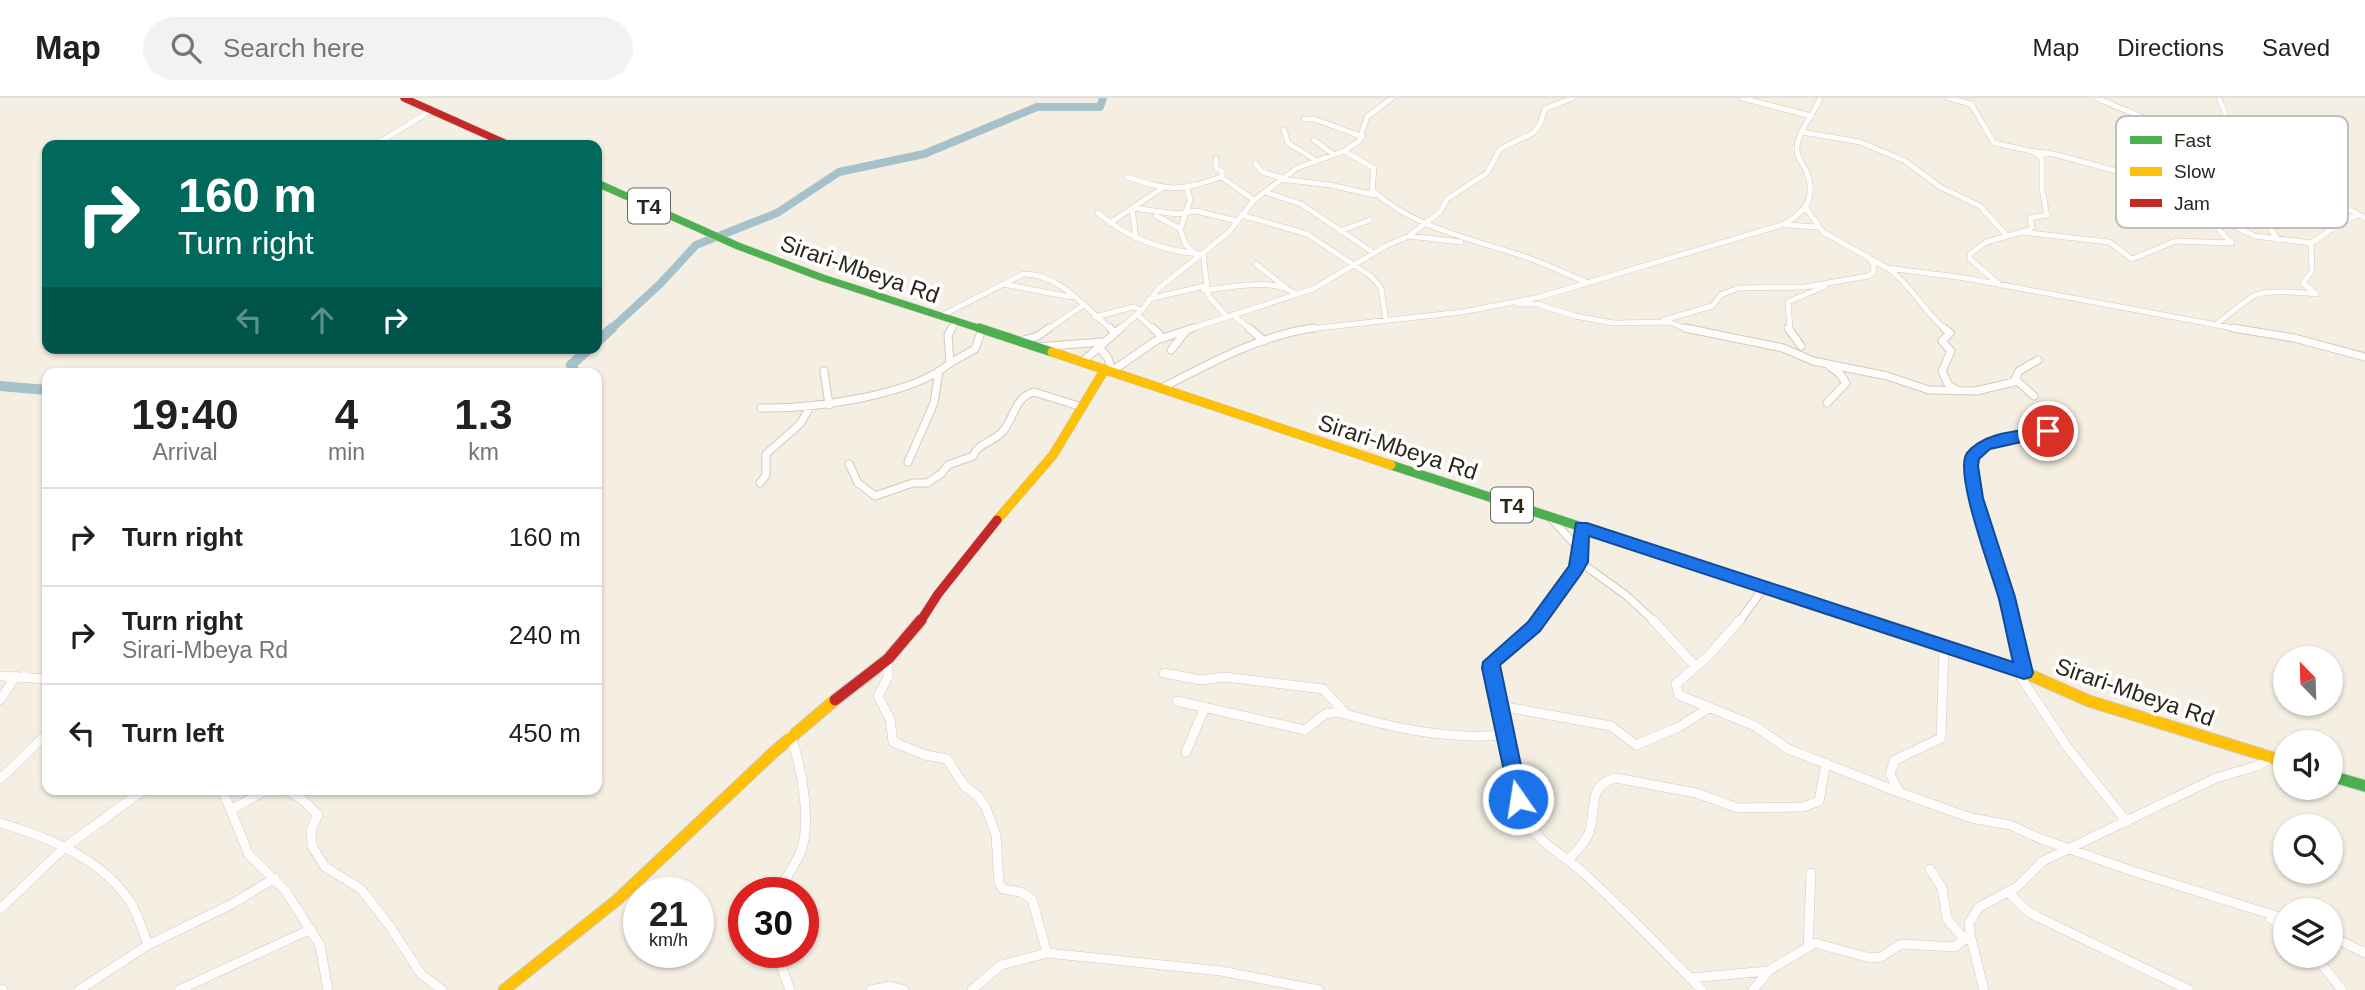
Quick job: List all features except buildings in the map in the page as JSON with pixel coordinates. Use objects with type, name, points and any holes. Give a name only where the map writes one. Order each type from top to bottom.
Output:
[{"type":"main road","points":[[404,98],[497,140]]},
{"type":"main road","name":"Sirari-Mbeya Rd","points":[[602,185],[738,246],[823,278],[1765,586],[2020,671],[2089,701],[2271,758]]},
{"type":"main road","points":[[504,990],[551,956],[679,843],[790,735],[888,659],[918,625],[938,594],[980,540],[1053,456],[1108,370]]},
{"type":"main road","points":[[2343,780],[2365,786]]},
{"type":"street","points":[[1363,137],[1363,125],[1367,117],[1392,98]]},
{"type":"street","points":[[1108,370],[1163,338],[1313,289],[1409,236],[1443,209],[1447,199],[1487,173],[1500,149],[1533,133],[1540,124],[1545,109],[1573,98]]},
{"type":"street","points":[[1742,98],[1811,116]]},
{"type":"street","points":[[1162,387],[1219,358],[1264,341],[1317,327],[1462,312],[1540,297],[1797,219],[1805,208],[1810,186],[1797,150],[1802,132],[1821,98]]},
{"type":"street","points":[[1948,98],[1971,104],[1994,144],[2116,172]]},
{"type":"street","points":[[2096,98],[2139,116]]},
{"type":"street","points":[[2219,98],[2226,116]]},
{"type":"street","points":[[383,140],[430,111]]},
{"type":"street","points":[[1304,119],[1363,137]]},
{"type":"street","points":[[1284,130],[1288,144],[1317,161]]},
{"type":"street","points":[[1802,132],[1860,142],[1905,161],[1940,187],[1978,205],[2006,235]]},
{"type":"street","points":[[1082,362],[1200,253],[1229,232],[1254,200],[1282,179],[1344,151],[1363,137]]},
{"type":"street","points":[[1314,140],[1334,155]]},
{"type":"street","points":[[1344,151],[1374,168],[1372,190],[1376,195]]},
{"type":"street","points":[[2000,285],[1969,257],[1986,242],[2032,227],[2030,218],[2046,216],[2042,186],[2045,174],[2043,162],[2035,152]]},
{"type":"street","points":[[1216,159],[1216,168],[1223,172],[1221,177]]},
{"type":"street","points":[[1255,163],[1262,172],[1282,179],[1330,185],[1376,195],[1425,224],[1472,243],[1527,257],[1586,282]]},
{"type":"street","points":[[1127,177],[1162,188],[1187,189],[1221,177]]},
{"type":"street","points":[[1221,177],[1254,200]]},
{"type":"street","points":[[1110,223],[1162,188]]},
{"type":"street","points":[[1187,189],[1190,200],[1180,228],[1184,243],[1200,253]]},
{"type":"street","points":[[1265,192],[1301,204],[1374,253]]},
{"type":"street","points":[[1805,208],[1817,227],[1905,281],[1932,319],[1950,333],[1942,341],[1951,351],[1942,371],[1948,384],[1956,391]]},
{"type":"street","points":[[1132,209],[1177,215],[1187,211],[1215,214],[1237,221]]},
{"type":"street","points":[[1132,209],[1136,238]]},
{"type":"street","points":[[2348,209],[2365,218]]},
{"type":"street","points":[[1152,212],[1180,228]]},
{"type":"street","points":[[1098,213],[1136,238],[1172,251],[1200,253]]},
{"type":"street","points":[[1241,215],[1307,234],[1354,265],[1380,285],[1386,321]]},
{"type":"street","points":[[2348,218],[2358,215]]},
{"type":"street","points":[[1340,231],[1370,220]]},
{"type":"street","points":[[1782,225],[1817,227]]},
{"type":"street","points":[[2022,232],[2109,242],[2132,260],[2176,241],[2232,243],[2219,228]]},
{"type":"street","points":[[2235,228],[2278,240],[2311,243],[2334,228]]},
{"type":"street","points":[[2272,228],[2278,240]]},
{"type":"street","points":[[1409,236],[1472,243]]},
{"type":"street","points":[[2216,326],[2258,294],[2283,294],[2294,290],[2316,294],[2303,283],[2312,271],[2311,243]]},
{"type":"street","points":[[1200,253],[1207,298],[1264,341]]},
{"type":"street","points":[[1500,304],[1537,304],[1574,316],[1613,323],[1662,321],[1712,306],[1721,295],[1738,288],[1828,284],[1871,275],[1874,266],[1869,258]]},
{"type":"street","points":[[1256,264],[1297,295]]},
{"type":"street","points":[[1887,268],[2000,285],[2294,338],[2365,357]]},
{"type":"street","points":[[939,317],[1003,283],[1023,274],[1036,272],[1052,280],[1114,332]]},
{"type":"street","points":[[1269,275],[1270,285]]},
{"type":"street","points":[[1003,283],[1071,297]]},
{"type":"street","points":[[1801,346],[1788,328],[1788,302],[1828,284]]},
{"type":"street","points":[[1149,299],[1190,287],[1286,287]]},
{"type":"street","points":[[1020,341],[1038,337],[1082,306]]},
{"type":"street","points":[[1095,317],[1133,307],[1163,338]]},
{"type":"street","points":[[950,363],[948,335],[956,321]]},
{"type":"street","points":[[1662,321],[1693,332],[1718,334],[1783,348],[1825,363],[1887,376],[1928,390],[1956,391],[2011,384],[2020,371],[2038,360]]},
{"type":"street","points":[[761,408],[829,405],[884,392],[939,371],[975,349],[982,329]]},
{"type":"street","points":[[1171,350],[1187,330]]},
{"type":"street","points":[[1037,347],[1055,344],[1101,344]]},
{"type":"street","points":[[1101,344],[1108,358],[1108,370]]},
{"type":"street","points":[[1825,363],[1840,374],[1846,383],[1827,403]]},
{"type":"street","points":[[824,371],[829,405]]},
{"type":"street","points":[[908,462],[929,416],[940,378],[939,371]]},
{"type":"street","points":[[2015,379],[2034,396]]},
{"type":"street","points":[[849,464],[864,489],[875,496],[883,495],[912,483],[927,483],[941,474],[948,465],[973,456],[977,447],[997,437],[1004,430],[1027,393],[1034,392],[1082,407]]},
{"type":"street","points":[[760,483],[766,475],[766,452],[805,422],[810,407]]},
{"type":"street","points":[[2057,409],[2065,422],[2064,426],[1985,445],[1972,457],[1970,466],[1976,498],[2007,597],[2020,671],[2076,760],[2127,822]]},
{"type":"street","points":[[1549,516],[1579,549]]},
{"type":"street","points":[[1581,527],[1580,562],[1534,626],[1492,662],[1491,668],[1521,813],[1531,831],[1541,841],[1568,860],[1702,990]]},
{"type":"street","points":[[1580,562],[1619,587],[1649,613],[1693,664]]},
{"type":"street","points":[[1765,586],[1740,624],[1713,652],[1693,664],[1676,684],[1679,695],[1755,726],[1788,749],[1901,793],[1971,818],[1999,821],[2068,849],[2273,915]]},
{"type":"street","points":[[1901,793],[1891,779],[1891,765],[1900,757],[1929,746],[1941,738],[1944,646]]},
{"type":"street","points":[[888,659],[888,677],[879,689],[878,696],[890,719],[893,743],[925,755],[947,759],[965,788],[980,800],[996,835],[999,883],[1003,889],[1020,892],[1031,899],[1047,953]]},
{"type":"street","points":[[1164,673],[1201,680],[1225,677],[1323,689],[1347,715]]},
{"type":"street","points":[[0,676],[42,679]]},
{"type":"street","points":[[0,700],[16,676]]},
{"type":"street","points":[[1177,701],[1305,730],[1329,712],[1418,734],[1482,738],[1505,736]]},
{"type":"street","points":[[1500,706],[1611,726],[1636,745],[1679,727],[1709,708]]},
{"type":"street","points":[[1186,752],[1205,707]]},
{"type":"street","points":[[785,877],[803,847],[804,838],[803,775],[800,758],[790,735]]},
{"type":"street","points":[[0,779],[42,739]]},
{"type":"street","points":[[1984,990],[1967,937],[1969,923],[1979,907],[2008,892],[2022,882],[2035,867],[2068,849],[2216,778],[2257,766],[2271,758]]},
{"type":"street","points":[[1568,860],[1588,835],[1595,795],[1599,784],[1605,779],[1616,778],[1696,793],[1738,808],[1803,807],[1819,801],[1826,763]]},
{"type":"street","points":[[0,909],[64,848],[137,795]]},
{"type":"street","points":[[224,795],[249,855],[275,878],[320,945],[328,990]]},
{"type":"street","points":[[230,810],[257,795]]},
{"type":"street","points":[[295,795],[318,815],[311,830],[312,846],[325,867],[361,889],[389,925],[421,974],[442,990]]},
{"type":"street","points":[[0,822],[64,848],[114,881],[130,902],[148,945]]},
{"type":"street","points":[[1930,869],[1942,888],[1947,919],[1967,937]]},
{"type":"street","points":[[1808,947],[1805,929],[1813,895],[1811,873]]},
{"type":"street","points":[[79,990],[148,945],[230,905],[275,878]]},
{"type":"street","points":[[2008,892],[2026,910],[2189,990]]},
{"type":"street","points":[[2264,913],[2273,920]]},
{"type":"street","points":[[179,990],[212,971],[311,929]]},
{"type":"street","points":[[1753,990],[1768,971],[1819,943],[1870,958],[1881,957],[1901,944],[1955,947],[1967,937]]},
{"type":"street","points":[[2343,942],[2365,953]]},
{"type":"street","points":[[972,990],[1001,965],[1047,953],[1221,971],[1304,985],[1318,990]]},
{"type":"street","points":[[782,968],[790,990]]},
{"type":"street","points":[[2325,968],[2342,990]]},
{"type":"street","points":[[1690,978],[1768,971]]},
{"type":"street","points":[[871,990],[890,986],[904,990]]},
{"type":"waterway","points":[[610,330],[660,284],[696,245],[777,213],[839,172],[924,154],[1037,107],[1100,107],[1103,98]]},
{"type":"waterway","points":[[602,337],[612,328]]},
{"type":"waterway","points":[[573,368],[571,365],[583,354]]},
{"type":"waterway","points":[[0,386],[42,390]]},
{"type":"traffic: fast","points":[[602,185],[738,246],[823,278],[1052,352]]},
{"type":"traffic: fast","points":[[1391,465],[1944,645]]},
{"type":"traffic: fast","points":[[2343,780],[2365,786]]},
{"type":"traffic: slow","points":[[1052,352],[1391,465]]},
{"type":"traffic: slow","points":[[997,520],[1053,455],[1105,369]]},
{"type":"traffic: slow","points":[[1944,645],[2021,671],[2089,701],[2273,758]]},
{"type":"traffic: slow","points":[[504,990],[617,900],[775,751],[835,700]]},
{"type":"traffic: jam","points":[[404,98],[498,140]]},
{"type":"traffic: jam","points":[[835,700],[888,659],[918,625],[938,594],[997,520]]},
{"type":"route","points":[[1518,799],[1491,668],[1492,662],[1527,634],[1576,569],[1580,562],[1581,527],[1782,591],[2024,673],[2007,597],[1994,564],[1970,466],[1972,457],[1985,445],[2024,434],[2048,431]]}]
